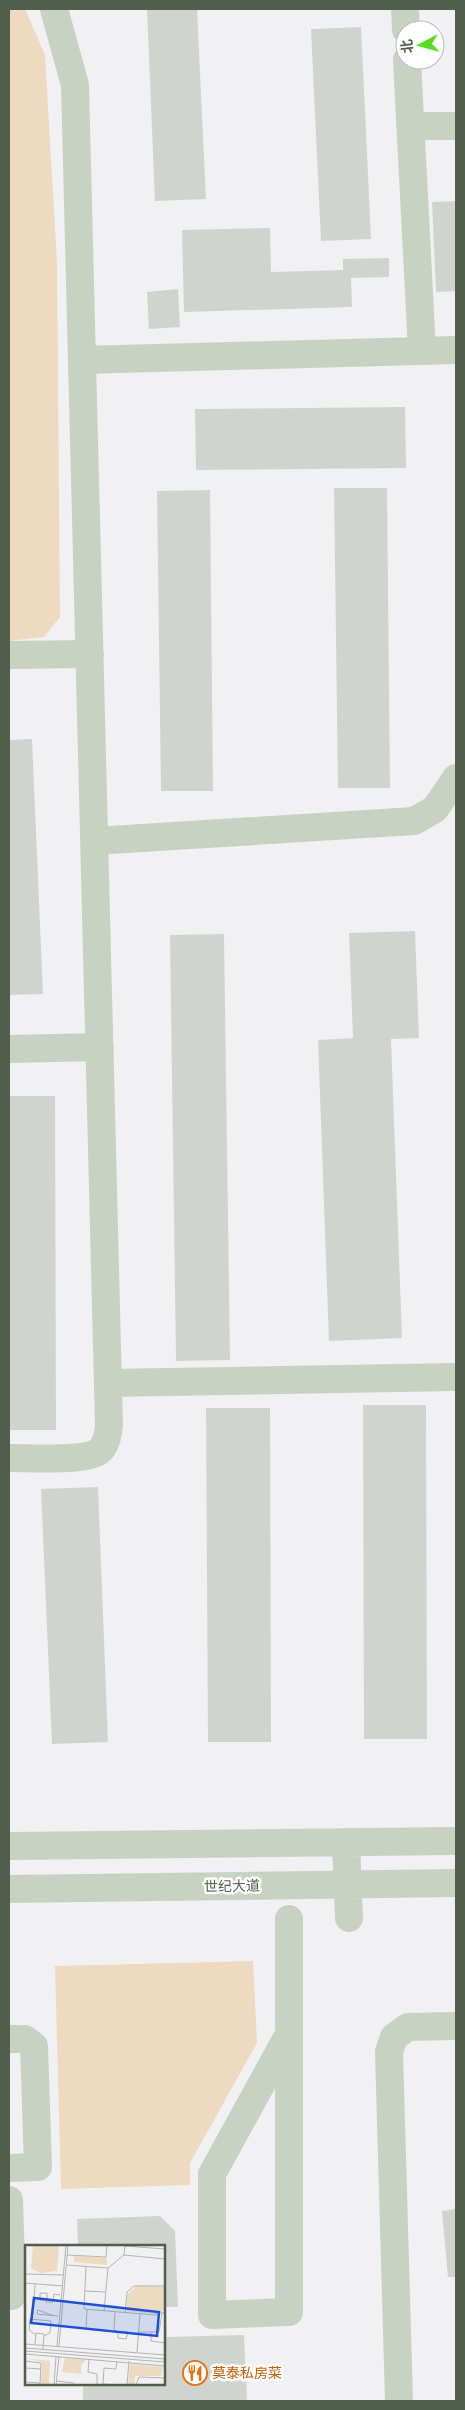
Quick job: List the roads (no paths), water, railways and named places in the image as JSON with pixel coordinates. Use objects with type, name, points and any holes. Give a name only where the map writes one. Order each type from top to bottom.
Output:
[{"type":"street","points":[[9,1458],[82,1456],[97,1453],[107,1440],[109,1426],[75,85],[54,9]]},
{"type":"street","points":[[408,70],[422,351]]},
{"type":"street","points":[[410,126],[456,126]]},
{"type":"street","points":[[82,360],[456,350]]},
{"type":"street","points":[[9,655],[90,654]]},
{"type":"street","points":[[94,841],[414,821],[435,808],[456,778]]},
{"type":"street","points":[[9,1049],[100,1047]]},
{"type":"street","points":[[108,1383],[456,1377]]},
{"type":"street","points":[[9,1846],[456,1841]]},
{"type":"street","points":[[346,1842],[349,1918]]},
{"type":"street","name":"世纪大道","points":[[9,1889],[456,1883]]},
{"type":"street","points":[[289,2034],[212,2174],[212,2315],[289,2312],[290,1919]]},
{"type":"street","points":[[399,2401],[389,2052],[394,2036],[408,2027],[456,2026]]},
{"type":"street","points":[[9,2039],[25,2038],[34,2046],[38,2167],[9,2168]]},
{"type":"street","points":[[9,2200],[12,2296],[9,2296]]},
{"type":"place","name":"莫泰私房菜","points":[[195,2373]]}]
